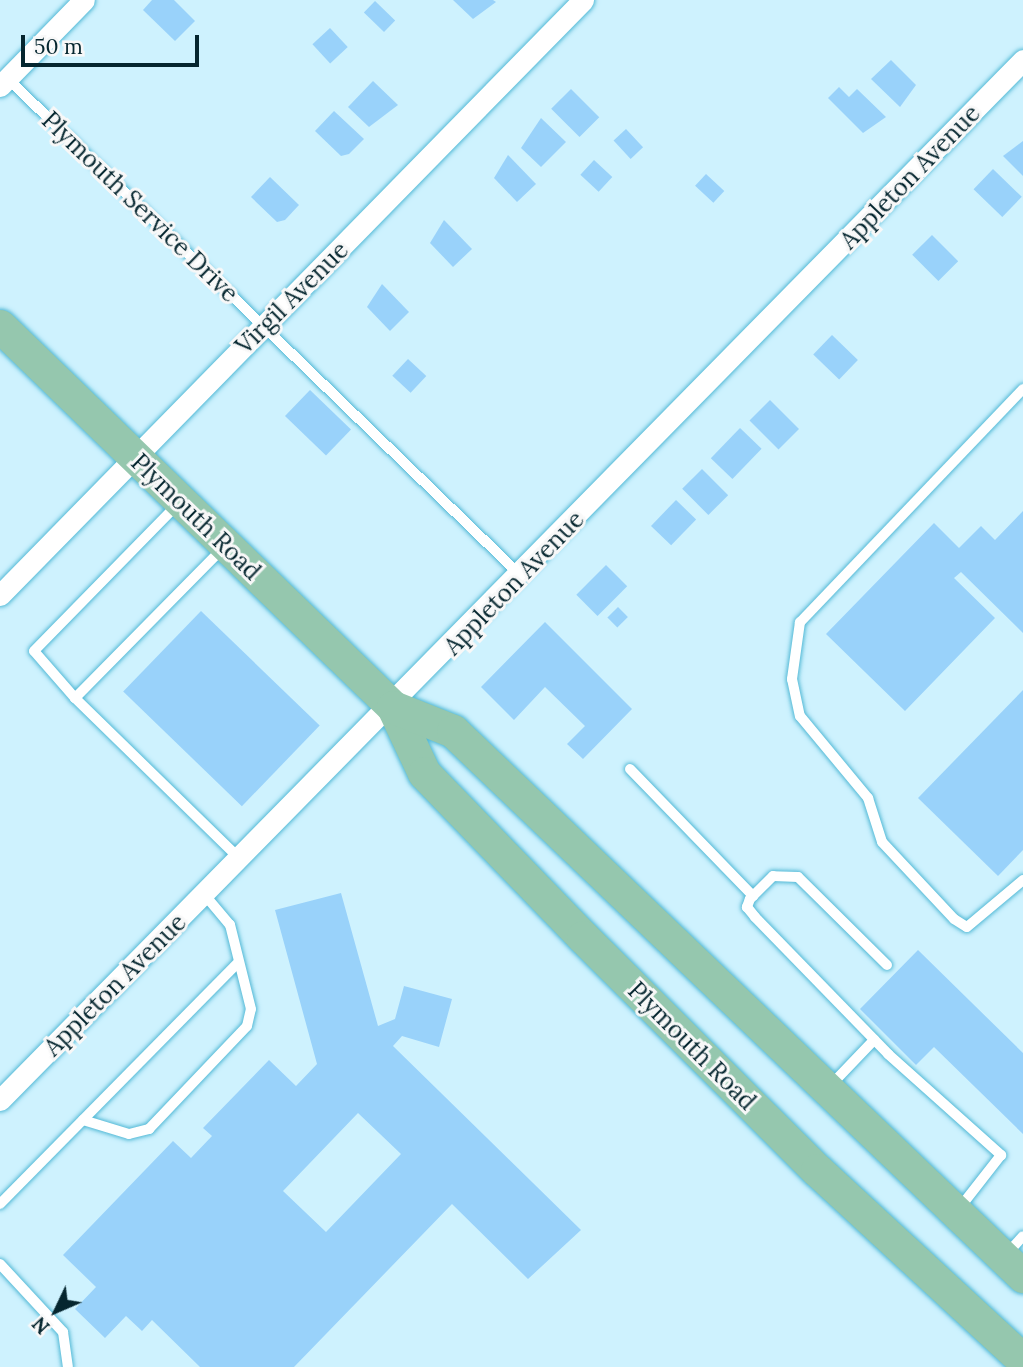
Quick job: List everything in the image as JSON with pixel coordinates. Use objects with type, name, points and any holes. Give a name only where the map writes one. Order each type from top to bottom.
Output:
[{"type":"main road","name":"Plymouth Road","points":[[0,326],[393,707],[424,773],[817,1170],[1023,1360]]},
{"type":"main road","name":"Plymouth Road","points":[[393,707],[453,731],[956,1212],[1017,1256]]},
{"type":"street","points":[[2,78],[84,0]]},
{"type":"street","name":"Virgil Avenue","points":[[2,590],[264,327],[583,0]]},
{"type":"street","name":"Appleton Avenue","points":[[0,1100],[393,707],[1023,60]]},
{"type":"lane","name":"Plymouth Service Drive","points":[[2,78],[521,576]]},
{"type":"lane","points":[[1023,389],[800,622],[792,679],[800,716],[867,797],[881,842],[954,919],[967,927],[1023,880]]},
{"type":"lane","points":[[181,502],[34,650],[75,698],[240,859]]},
{"type":"lane","points":[[75,698],[226,545]]},
{"type":"lane","points":[[630,769],[753,896]]},
{"type":"lane","points":[[887,965],[798,877],[773,876],[753,896],[747,907],[874,1040],[1001,1155],[956,1212]]},
{"type":"lane","points":[[83,1120],[129,1134],[149,1129],[232,1048],[251,1009],[237,964],[230,925],[205,895]]},
{"type":"lane","points":[[0,1204],[237,964]]},
{"type":"lane","points":[[826,1090],[874,1040]]},
{"type":"lane","points":[[0,1264],[63,1332],[70,1365]]},
{"type":"building","points":[[152,0],[174,0],[195,21],[175,41],[143,10]]},
{"type":"building","points":[[453,0],[493,0],[496,2],[473,19]]},
{"type":"building","points":[[375,1],[395,20],[384,32],[364,13]]},
{"type":"building","points":[[330,28],[348,47],[330,63],[312,44]]},
{"type":"building","points":[[891,60],[916,85],[900,107],[871,79]]},
{"type":"building","points":[[373,81],[398,105],[369,127],[348,107]]},
{"type":"building","points":[[839,87],[849,97],[857,89],[886,117],[863,133],[828,98]]},
{"type":"building","points":[[571,89],[599,117],[579,137],[551,109]]},
{"type":"building","points":[[334,111],[364,139],[349,154],[341,156],[315,131]]},
{"type":"building","points":[[541,118],[566,142],[541,167],[521,148]]},
{"type":"building","points":[[626,129],[643,147],[631,159],[614,141]]},
{"type":"building","points":[[1023,141],[1023,176],[1003,156]]},
{"type":"building","points":[[508,155],[536,184],[517,202],[494,178]]},
{"type":"building","points":[[594,160],[612,177],[599,192],[580,175]]},
{"type":"building","points":[[993,169],[1022,197],[1002,217],[974,189]]},
{"type":"building","points":[[706,174],[724,191],[713,203],[695,186]]},
{"type":"building","points":[[270,177],[299,205],[285,220],[277,222],[251,197]]},
{"type":"building","points":[[444,220],[472,249],[453,267],[430,243]]},
{"type":"building","points":[[932,235],[958,261],[938,281],[912,255]]},
{"type":"building","points":[[382,284],[409,312],[390,331],[367,307]]},
{"type":"building","points":[[832,335],[858,360],[839,379],[813,354]]},
{"type":"building","points":[[408,359],[426,376],[411,393],[392,376]]},
{"type":"building","points":[[310,390],[351,430],[326,455],[285,416]]},
{"type":"building","points":[[770,400],[799,429],[778,449],[749,421]]},
{"type":"building","points":[[740,428],[762,449],[732,479],[711,458]]},
{"type":"building","points":[[702,469],[728,495],[708,515],[682,489]]},
{"type":"building","points":[[676,500],[696,519],[671,545],[651,526]]},
{"type":"building","points":[[1023,511],[1023,633],[961,572],[954,578],[995,618],[905,711],[826,634],[934,523],[959,548],[981,526],[995,540]]},
{"type":"building","points":[[606,565],[627,586],[598,616],[576,595]]},
{"type":"building","points":[[618,607],[628,617],[617,628],[607,618]]},
{"type":"building","points":[[201,611],[320,726],[242,806],[123,692]]},
{"type":"building","points":[[545,622],[632,709],[583,759],[567,744],[585,726],[545,687],[514,720],[481,687]]},
{"type":"building","points":[[1023,690],[1023,850],[998,876],[918,798]]},
{"type":"building","points":[[341,893],[378,1026],[395,1019],[404,986],[452,999],[439,1047],[402,1036],[393,1046],[581,1230],[528,1279],[452,1204],[294,1367],[200,1367],[152,1320],[142,1331],[126,1316],[105,1338],[75,1309],[96,1287],[63,1255],[173,1141],[191,1158],[212,1136],[203,1128],[269,1060],[296,1086],[317,1064],[275,910]],"holes":[[[358,1113],[401,1154],[326,1232],[283,1191]]]},
{"type":"building","points":[[918,950],[1023,1053],[1023,1134],[934,1047],[916,1065],[860,1009]]}]
